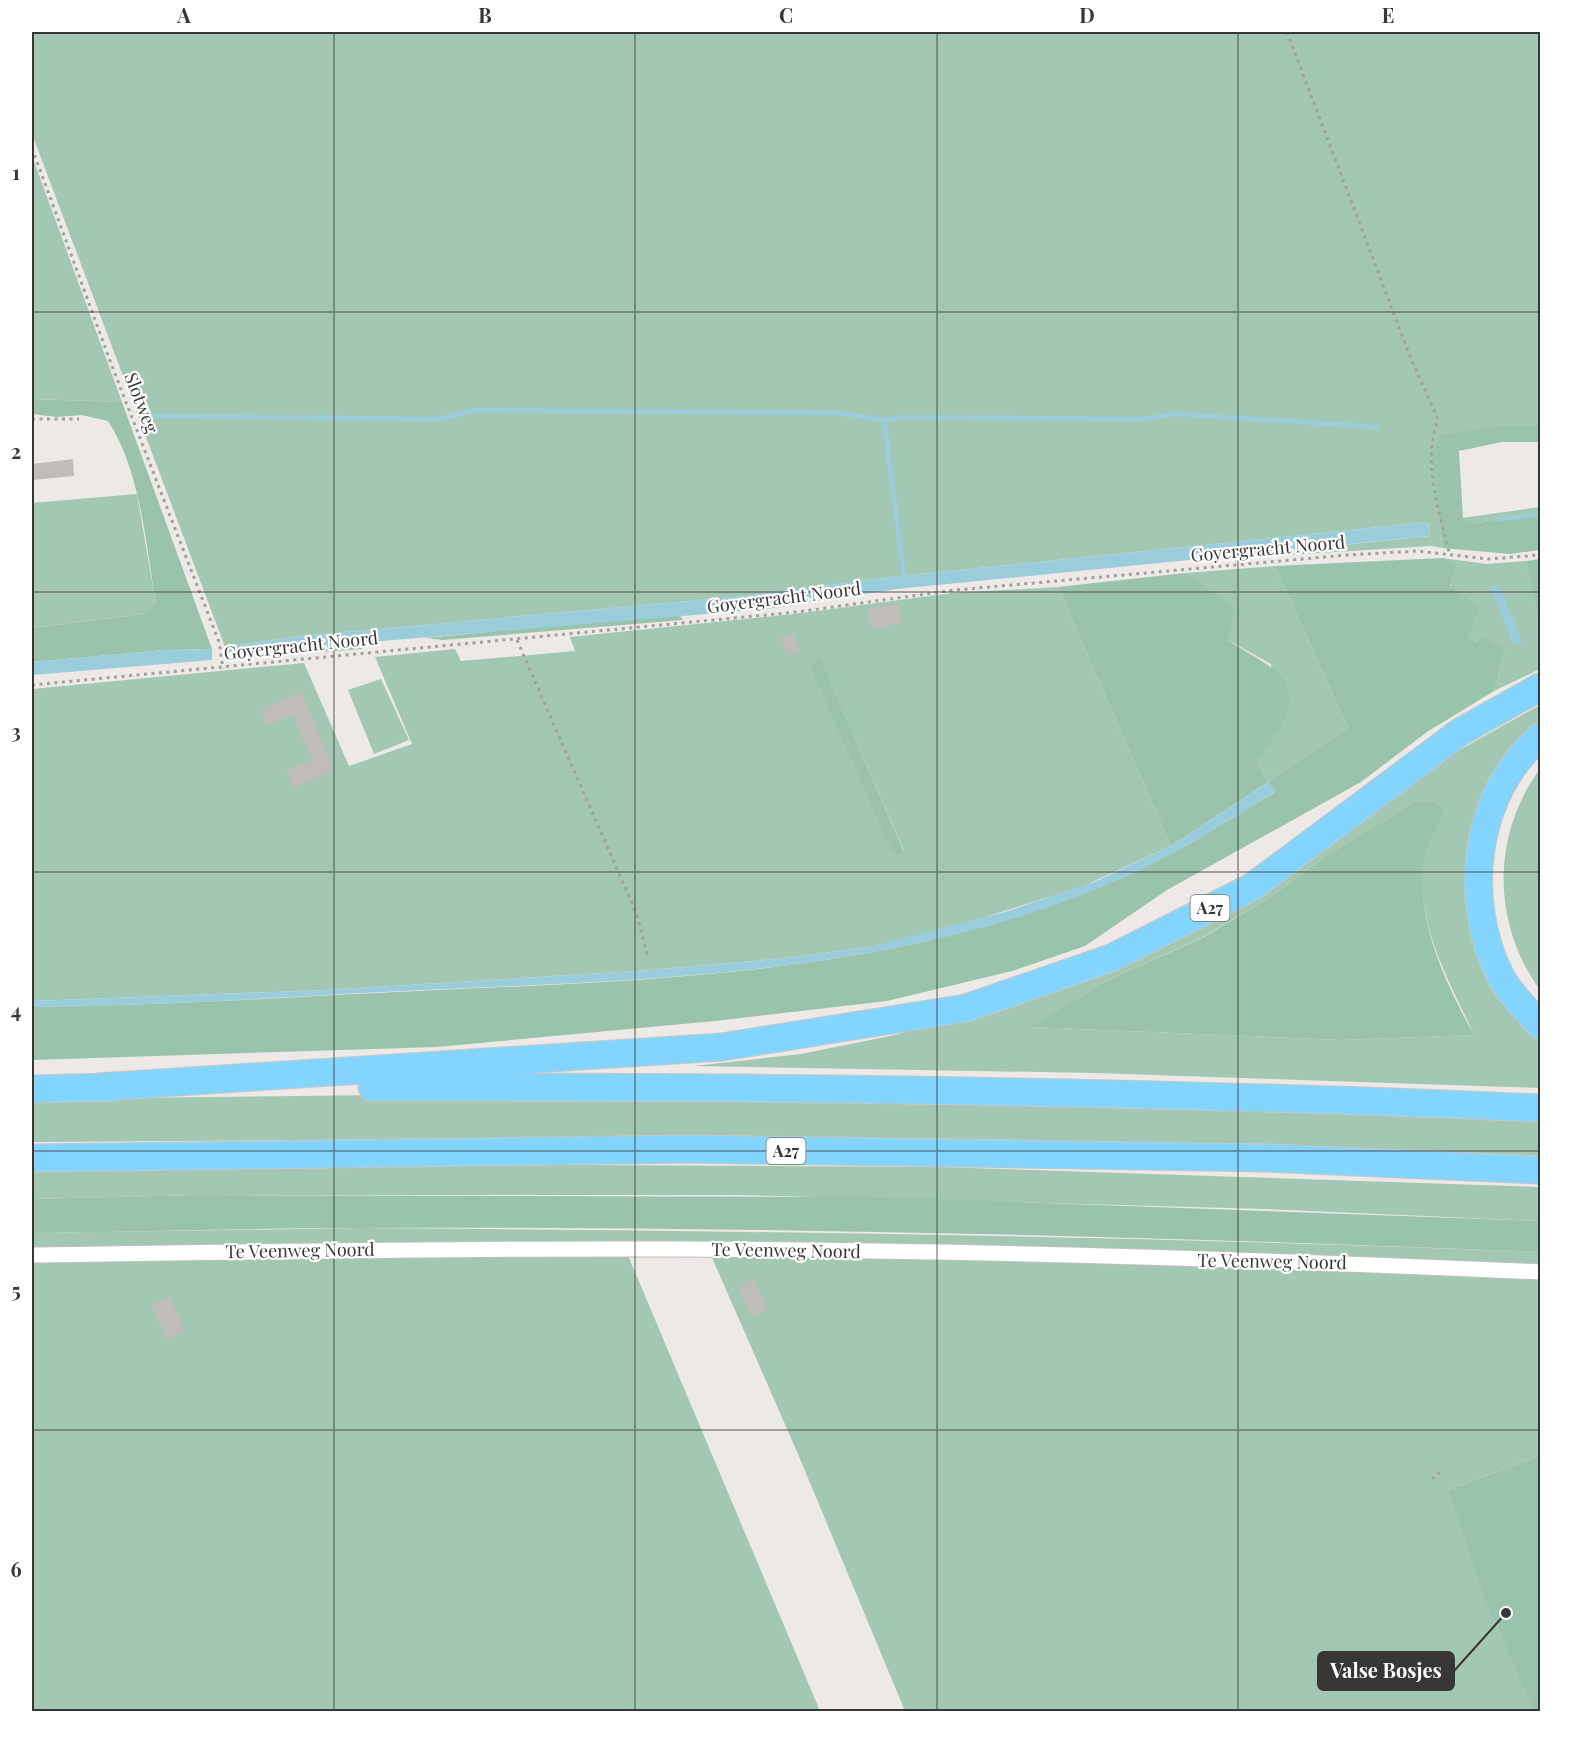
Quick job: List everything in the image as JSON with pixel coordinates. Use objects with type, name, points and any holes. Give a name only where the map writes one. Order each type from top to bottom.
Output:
[{"type":"highway","name":"A27","points":[[98,1087],[722,1047],[966,1008],[1111,958],[1252,887],[1460,732],[1540,687]]},
{"type":"highway","points":[[1540,737],[1509,774],[1494,801],[1480,855],[1478,890],[1482,919],[1501,975],[1540,1025]]},
{"type":"highway","name":"A27","points":[[32,1089],[711,1086],[1269,1096],[1540,1108]]},
{"type":"highway","name":"A27","points":[[32,1158],[692,1149],[1267,1158],[1540,1170]]},
{"type":"street","name":"Te Veenweg Noord","points":[[32,1255],[324,1250],[776,1250],[1356,1264],[1540,1272]]},
{"type":"path","points":[[1287,32],[1411,359],[1438,419],[1432,435],[1431,475],[1450,555]]},
{"type":"path","name":"Slotweg","points":[[32,148],[112,366],[219,642],[223,669]]},
{"type":"path","points":[[32,419],[79,419]]},
{"type":"path","name":"Goyergracht Noord","points":[[32,685],[223,669],[320,656],[517,640],[797,612],[956,590],[1347,555],[1417,551],[1488,559],[1540,555]]},
{"type":"path","points":[[517,640],[637,915],[647,955]]},
{"type":"path","points":[[1432,1479],[1440,1471]]},
{"type":"green space","points":[[32,32],[1540,32],[1540,426],[1502,426],[1431,457],[1443,548],[1430,546],[1272,556],[1266,553],[1430,536],[1428,522],[900,576],[744,596],[301,636],[225,647],[32,134]]},
{"type":"green space","points":[[32,156],[122,402],[32,399]]},
{"type":"green space","points":[[32,399],[122,402],[212,649],[165,650],[32,662],[32,628],[144,614],[156,604],[135,486],[119,441],[108,421],[82,415],[57,417],[32,414]]},
{"type":"green space","points":[[1502,426],[1540,426],[1540,442],[1502,442],[1459,451],[1463,518],[1476,524],[1499,517],[1540,513],[1540,550],[1510,554],[1443,548],[1431,457],[1441,435]]},
{"type":"green space","points":[[137,494],[156,605],[144,614],[32,628],[32,503]]},
{"type":"green space","points":[[1540,507],[1540,513],[1499,517],[1476,524],[1462,518]]},
{"type":"green space","points":[[1442,558],[1487,564],[1526,561],[1540,628],[1540,669],[1494,691],[1505,648],[1477,642],[1468,637]]},
{"type":"green space","points":[[1442,558],[1455,564],[1450,585],[1479,608],[1468,637],[1477,642],[1484,637],[1505,648],[1494,691],[1427,732],[1361,782],[1167,890],[1085,946],[1012,971],[887,1001],[715,1021],[437,1047],[32,1060],[32,1007],[224,1001],[687,976],[777,967],[866,953],[954,935],[1040,910],[1144,868],[1275,792],[1268,782],[1348,728],[1275,566]]},
{"type":"green space","points":[[1540,559],[1540,628],[1526,561]]},
{"type":"green space","points":[[1275,566],[1348,728],[1268,782],[1258,764],[1262,753],[1276,733],[1271,664],[1228,640],[1204,588],[1185,573]]},
{"type":"green space","points":[[1185,573],[1234,607],[1228,640],[1269,666],[1287,685],[1289,698],[1286,714],[1258,764],[1268,782],[1171,846],[1058,587]]},
{"type":"green space","points":[[1058,587],[1171,846],[1081,887],[934,933],[869,947],[785,958],[651,970],[326,990],[32,1001],[32,689],[304,663],[349,766],[412,744],[375,657],[455,649],[461,661],[575,651],[570,637],[794,614],[952,593]],"holes":[[[820,659],[904,851],[894,856]]]},
{"type":"green space","points":[[679,614],[683,620],[443,640],[425,638]]},
{"type":"green space","points":[[361,643],[362,649],[293,654],[292,649]]},
{"type":"green space","points":[[820,658],[904,852],[894,856],[810,666]]},
{"type":"green space","points":[[381,679],[409,740],[374,754],[348,690]]},
{"type":"green space","points":[[1540,705],[1540,721],[1526,736],[1470,884],[1540,1038],[1540,1088],[1095,1073],[694,1066],[801,1054],[890,1036],[1012,1006],[1090,979],[1445,758]],"holes":[[[1415,802],[1443,811],[1426,854],[1423,878],[1424,902],[1435,948],[1474,1035],[1341,1040],[1031,1027],[1108,980],[1201,938],[1272,896],[1327,855]]]},
{"type":"green space","points":[[1540,769],[1540,990],[1524,964],[1513,937],[1506,908],[1504,880],[1506,851],[1513,822],[1524,795]]},
{"type":"green space","points":[[1415,802],[1434,802],[1444,811],[1426,855],[1423,878],[1424,902],[1434,948],[1453,994],[1474,1035],[1341,1040],[1030,1027],[1108,980],[1202,938],[1272,896],[1327,855]]},
{"type":"green space","points":[[466,1094],[960,1100],[1540,1117],[1540,1163],[600,1138],[32,1142],[32,1099]]},
{"type":"green space","points":[[429,1164],[941,1167],[1540,1187],[1540,1221],[1266,1209],[739,1195],[197,1195],[32,1199],[32,1168]]},
{"type":"green space","points":[[197,1195],[880,1197],[1540,1221],[1540,1252],[1245,1241],[802,1230],[358,1228],[32,1233],[32,1199]]},
{"type":"green space","points":[[361,1228],[951,1235],[1393,1246],[1540,1252],[1540,1268],[1337,1260],[32,1250],[32,1233]]},
{"type":"green space","points":[[627,1253],[820,1711],[32,1711],[32,1259]]},
{"type":"green space","points":[[710,1253],[830,1253],[1540,1276],[1540,1456],[1448,1490],[1540,1711],[905,1711],[798,1454]]},
{"type":"green space","points":[[1540,1456],[1540,1711],[1534,1712],[1487,1603],[1448,1490]]},
{"type":"water","points":[[1540,513],[1540,517],[1490,522],[1499,517]]},
{"type":"water","points":[[1428,522],[1430,536],[897,589],[766,609],[227,654],[225,647],[301,636],[744,596],[900,576]]},
{"type":"water","points":[[1499,585],[1522,642],[1514,645],[1490,586]]},
{"type":"water","points":[[212,649],[212,660],[32,675],[32,662],[165,650]]},
{"type":"water","points":[[1268,782],[1276,791],[1183,848],[1125,877],[1042,909],[957,934],[869,953],[780,966],[601,982],[179,1003],[32,1007],[32,1001],[326,990],[651,970],[785,958],[869,947],[1008,911],[1094,882],[1171,846]]},
{"type":"building","points":[[73,459],[74,476],[33,480],[32,464]]},
{"type":"building","points":[[898,604],[902,623],[872,629],[868,609]]},
{"type":"building","points":[[794,634],[800,652],[787,656],[781,638]]},
{"type":"building","points":[[301,692],[334,770],[293,788],[286,771],[312,760],[293,715],[267,726],[260,709]]},
{"type":"building","points":[[754,1279],[767,1310],[751,1317],[738,1286]]},
{"type":"building","points":[[170,1297],[185,1332],[167,1340],[151,1305]]},
{"type":"waterway","points":[[150,416],[440,419],[473,410],[839,413],[884,420],[901,417],[1143,419],[1174,414],[1378,427]]},
{"type":"waterway","points":[[884,420],[904,576]]},
{"type":"place","name":"Valse Bosjes","points":[[1506,1613]]}]
